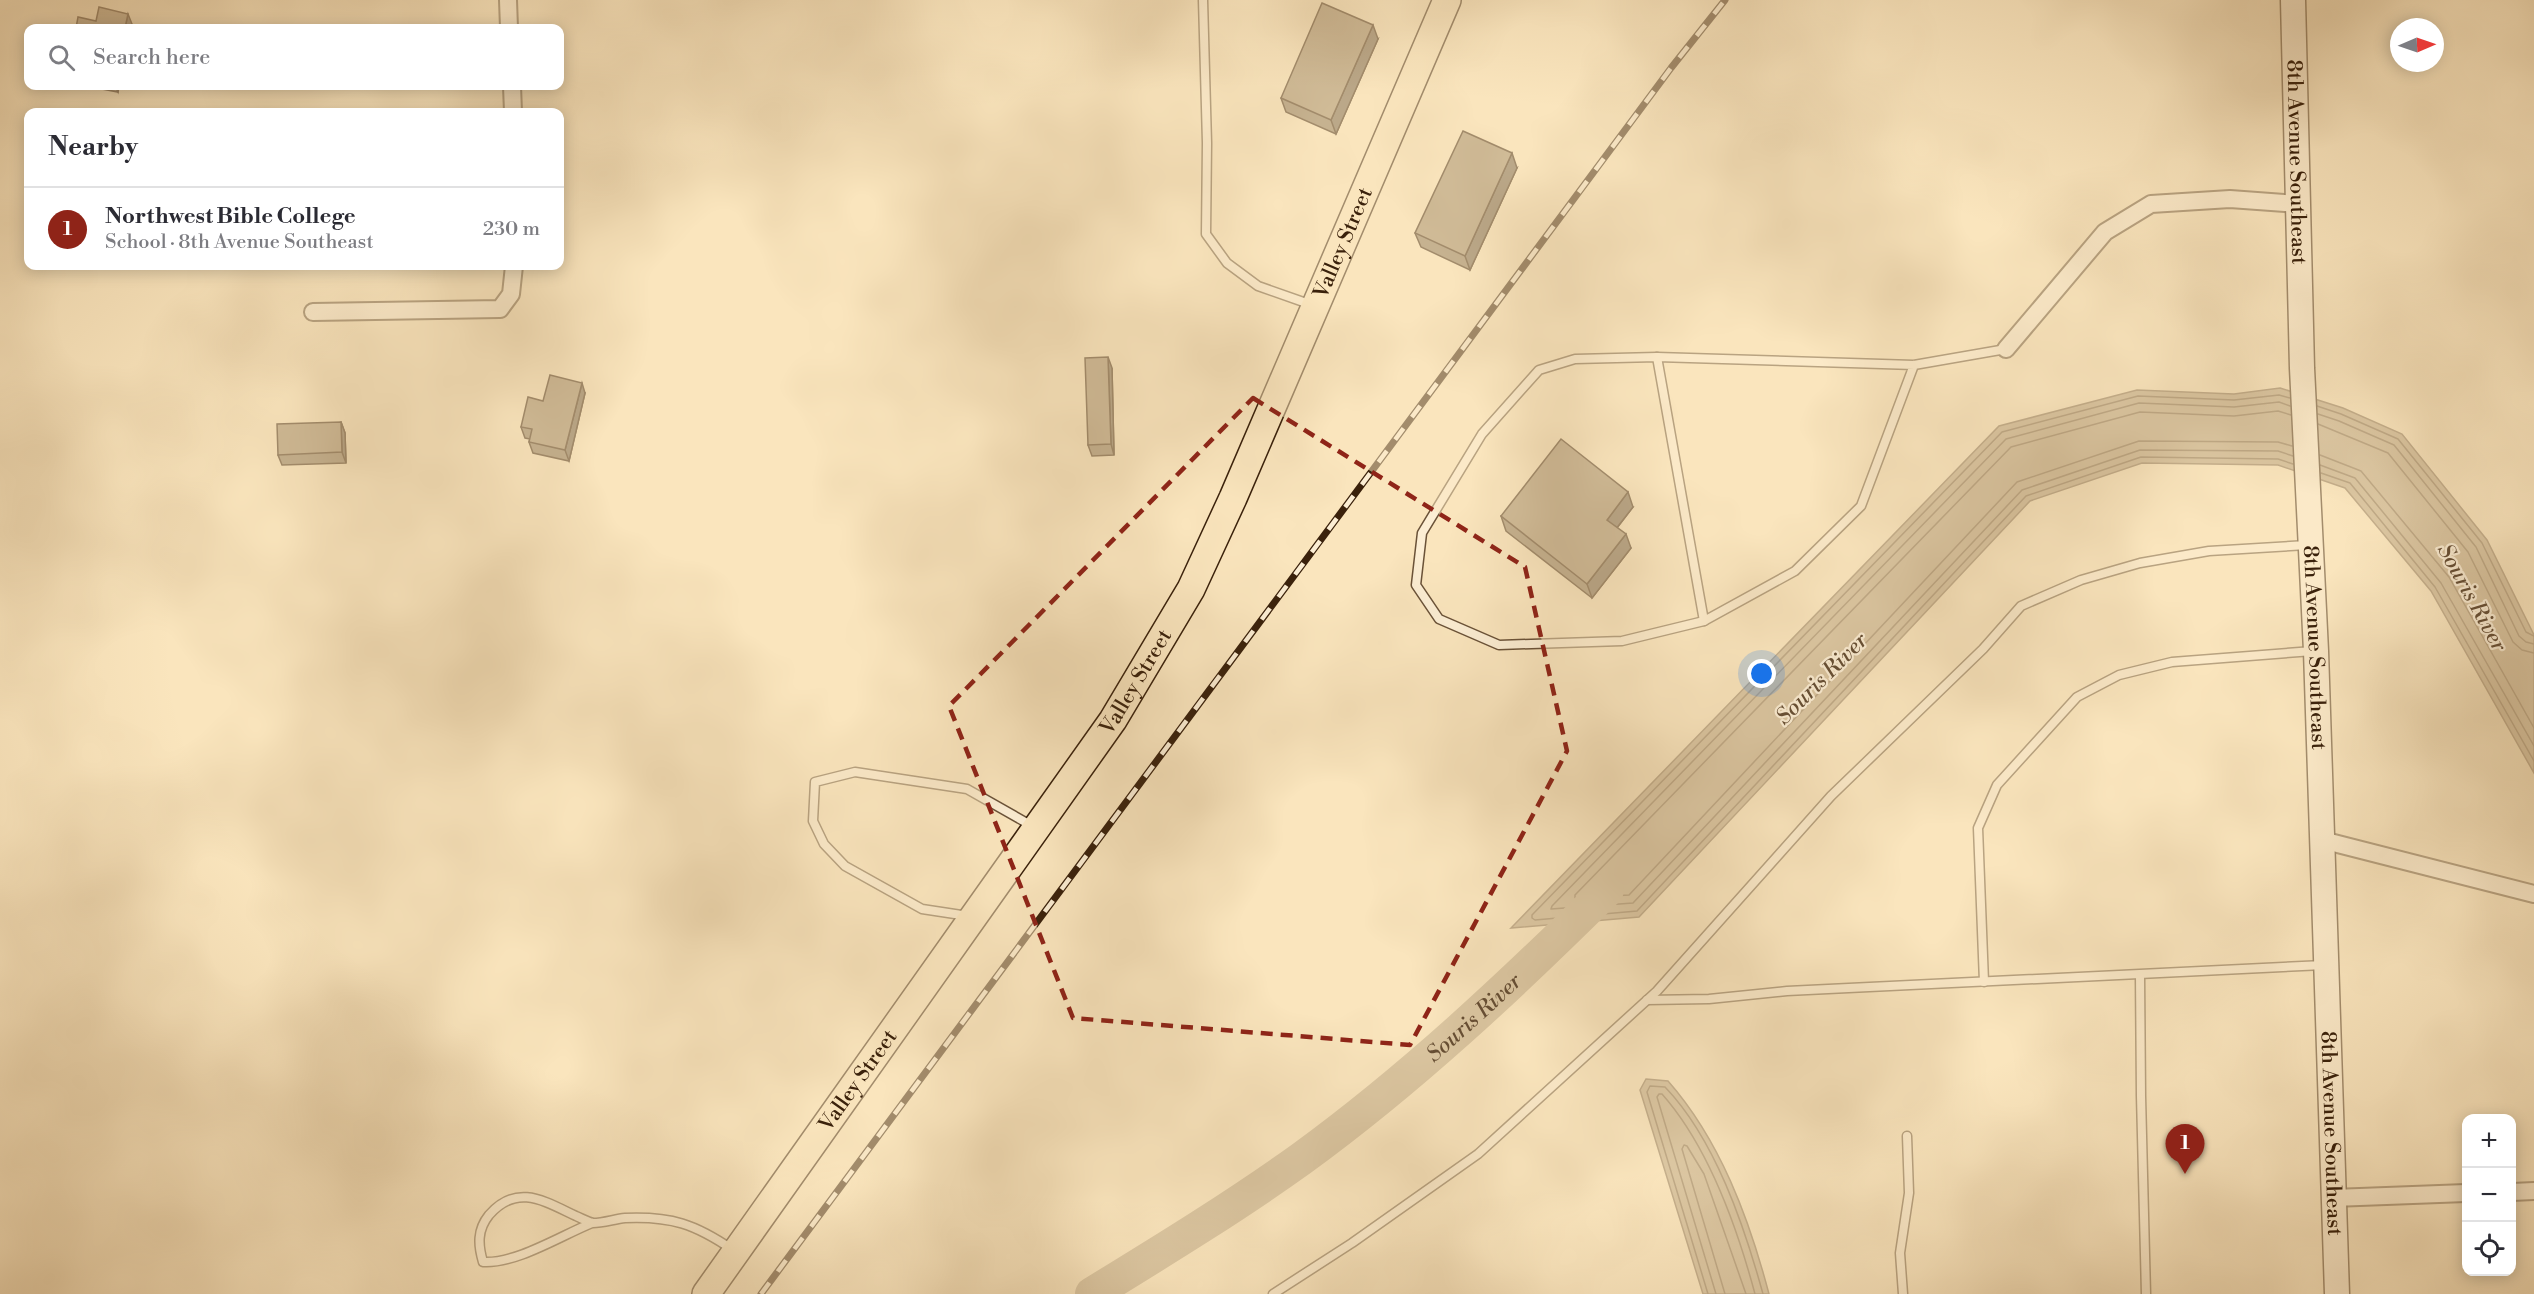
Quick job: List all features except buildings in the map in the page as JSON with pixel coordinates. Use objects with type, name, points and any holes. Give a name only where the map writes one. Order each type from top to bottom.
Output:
[{"type":"main road","name":"Valley Street","points":[[706,1294],[1038,829],[1113,720],[1191,589],[1446,0]]},
{"type":"street","points":[[508,0],[509,24]]},
{"type":"street","name":"8th Avenue Southeast","points":[[2293,0],[2302,368],[2316,651],[2337,1294]]},
{"type":"street","points":[[512,90],[513,108]]},
{"type":"street","points":[[2006,349],[2106,232],[2151,204],[2230,199],[2297,204]]},
{"type":"street","points":[[313,312],[500,309],[511,294],[514,270]]},
{"type":"street","points":[[2322,840],[2534,894]]},
{"type":"street","points":[[2516,1192],[2534,1191]]},
{"type":"street","points":[[2333,1198],[2462,1193]]},
{"type":"lane","points":[[1203,0],[1207,143],[1206,234],[1227,263],[1258,286],[1315,306]]},
{"type":"lane","points":[[1914,365],[1861,506],[1795,571],[1704,621],[1622,641],[1499,645],[1439,619],[1416,585],[1422,533],[1482,434],[1539,370],[1575,359],[1657,357],[1914,365],[2006,349]]},
{"type":"lane","points":[[1657,357],[1704,621]]},
{"type":"lane","points":[[1273,1294],[1352,1243],[1478,1154],[1647,1000],[1705,940],[1831,796],[1983,649],[2021,606],[2082,580],[2140,563],[2209,550],[2311,544]]},
{"type":"lane","points":[[1984,982],[1978,828],[1997,786],[2077,697],[2119,675],[2172,662],[2316,651]]},
{"type":"lane","points":[[974,917],[922,909],[844,866],[824,844],[813,820],[815,782],[855,772],[967,789],[1038,829]]},
{"type":"lane","points":[[1647,1000],[1709,999],[1787,991],[2325,965]]},
{"type":"lane","points":[[2140,975],[2140,1096],[2146,1294]]},
{"type":"lane","points":[[1903,1294],[1900,1253],[1909,1193],[1907,1136]]},
{"type":"lane","points":[[592,1223],[538,1199],[516,1196],[499,1203],[486,1219],[478,1238],[483,1262],[497,1263],[515,1259],[592,1223],[656,1216],[680,1222],[712,1235],[736,1251]]},
{"type":"highlighted area","points":[[1253,398],[1525,567],[1567,751],[1410,1045],[1073,1018],[949,706]]},
{"type":"water","points":[[2280,388],[2343,408],[2402,434],[2487,540],[2534,635],[2534,773],[2431,591],[2345,488],[2278,465],[2142,463],[2030,501],[1639,917],[1511,928],[1999,426],[2137,390],[2234,394]]},
{"type":"water","points":[[1646,1079],[1668,1081],[1703,1128],[1718,1154],[1742,1209],[1769,1294],[1703,1294],[1640,1090]]},
{"type":"waterway","name":"Souris River","points":[[1092,1294],[1250,1194],[1301,1159],[1382,1097],[1459,1030],[1607,890]]},
{"type":"railway","points":[[761,1294],[1671,68],[1725,0]]},
{"type":"place","name":"Northwest Bible College","points":[[2185,1174]]}]
